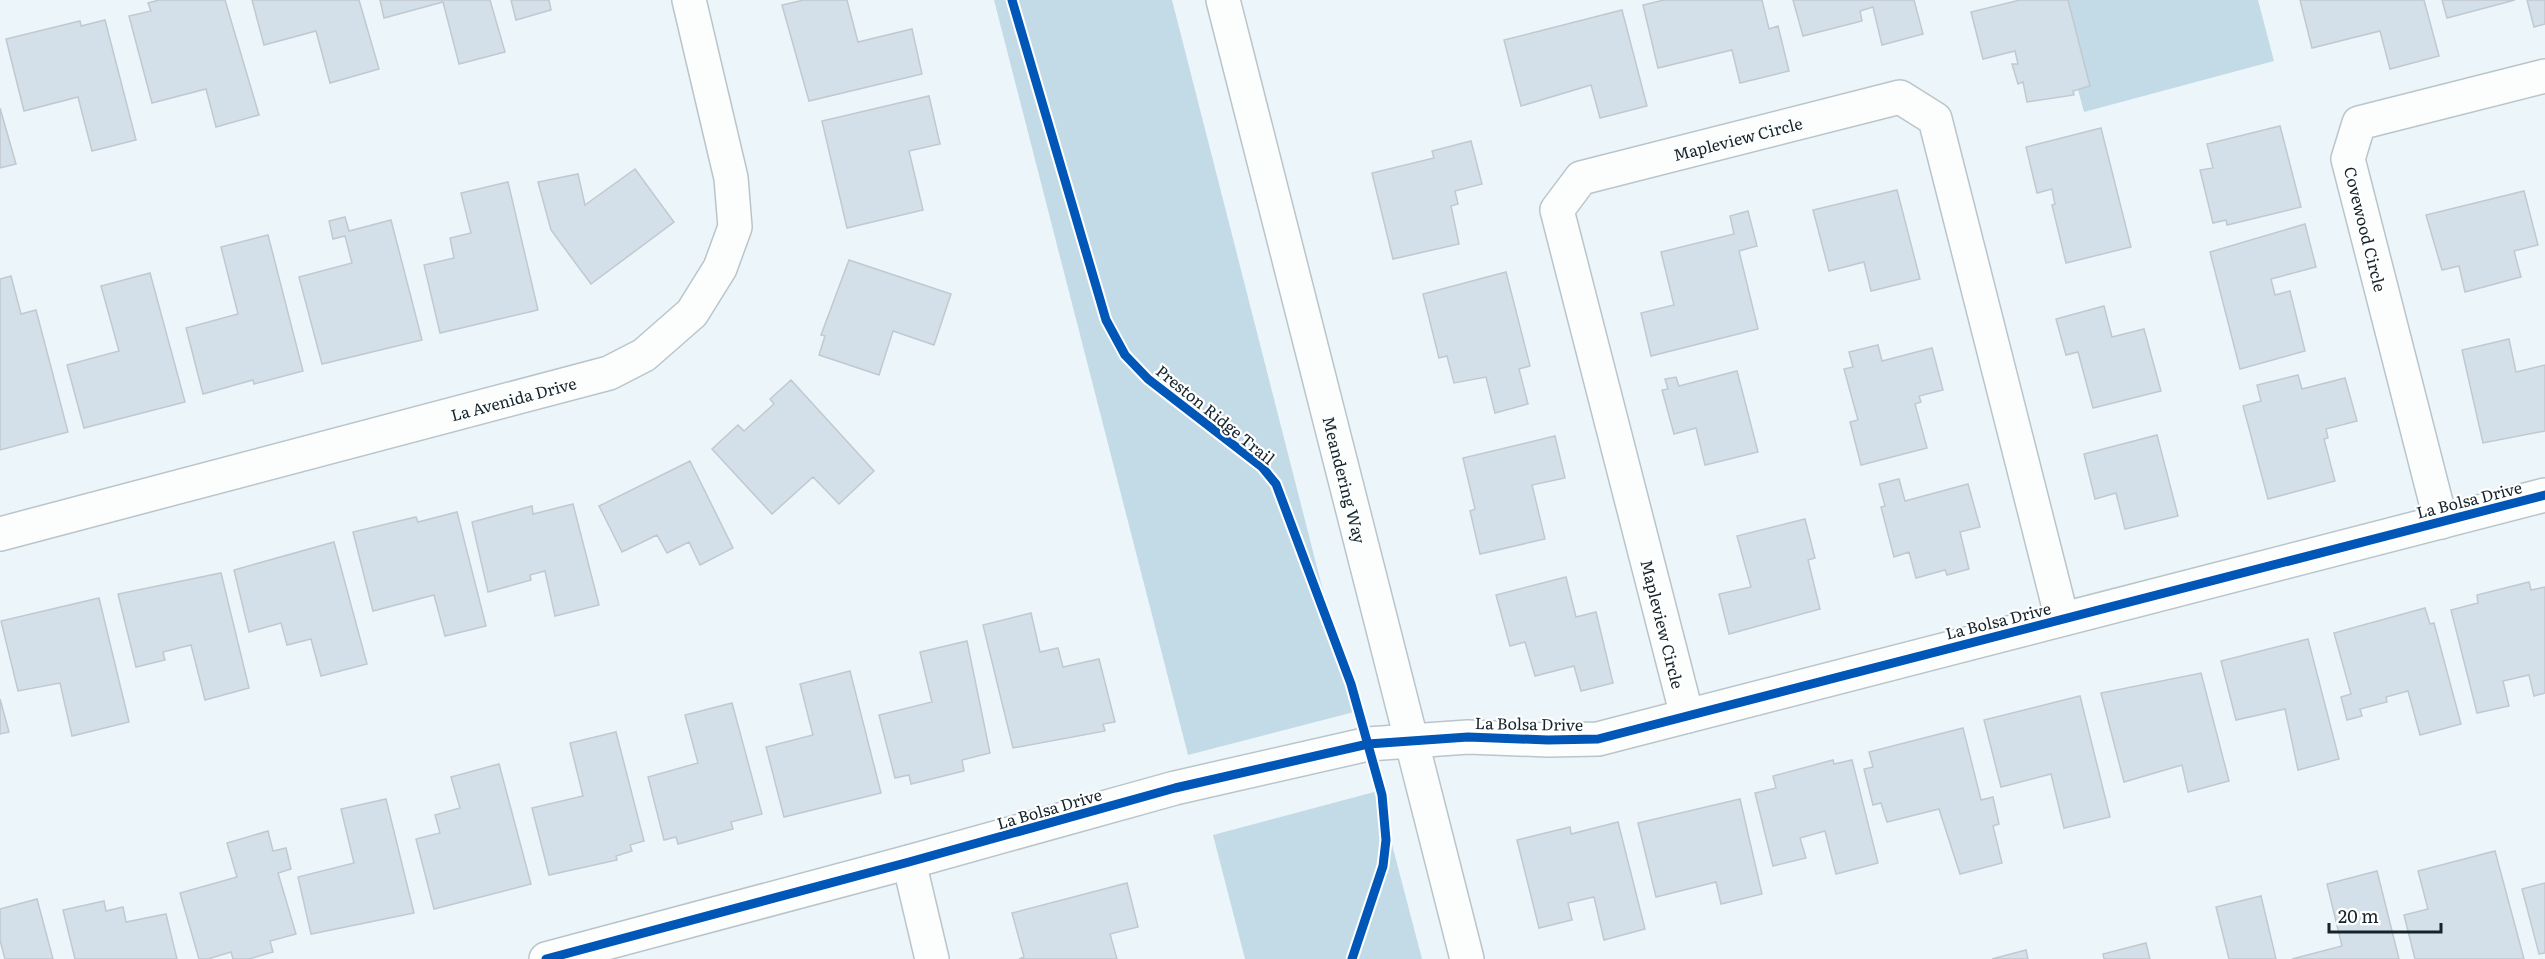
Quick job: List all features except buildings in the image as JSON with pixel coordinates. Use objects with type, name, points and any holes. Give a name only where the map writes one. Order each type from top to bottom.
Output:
[{"type":"street","name":"La Avenida Drive","points":[[0,534],[609,373],[644,355],[692,313],[720,268],[735,227],[731,178],[689,0]]},
{"type":"street","name":"Meandering Way","points":[[1223,0],[1467,959]]},
{"type":"street","name":"Covewood Circle","points":[[2441,522],[2348,159],[2359,123],[2545,76]]},
{"type":"street","name":"Mapleview Circle","points":[[1687,716],[1557,210],[1581,178],[1900,97],[1935,119],[2062,619]]},
{"type":"street","name":"La Bolsa Drive","points":[[546,959],[1175,788],[1368,744],[1468,737],[1598,739],[2545,495]]},
{"type":"street","points":[[909,862],[933,959]]},
{"type":"shaded area","points":[[994,0],[1172,0],[1354,712],[1188,755]]},
{"type":"shaded area","points":[[2054,0],[2258,0],[2274,61],[2084,112]]},
{"type":"shaded area","points":[[1378,791],[1422,959],[1245,959],[1213,835]]},
{"type":"cycle path","name":"Preston Ridge Trail","points":[[1012,0],[1106,320],[1125,355],[1148,379],[1262,467],[1276,484],[1351,684],[1382,795],[1386,840],[1383,866],[1352,959]]},
{"type":"cycle path","points":[[546,959],[1175,788],[1368,744],[1468,737],[1598,739],[2545,495]]}]
